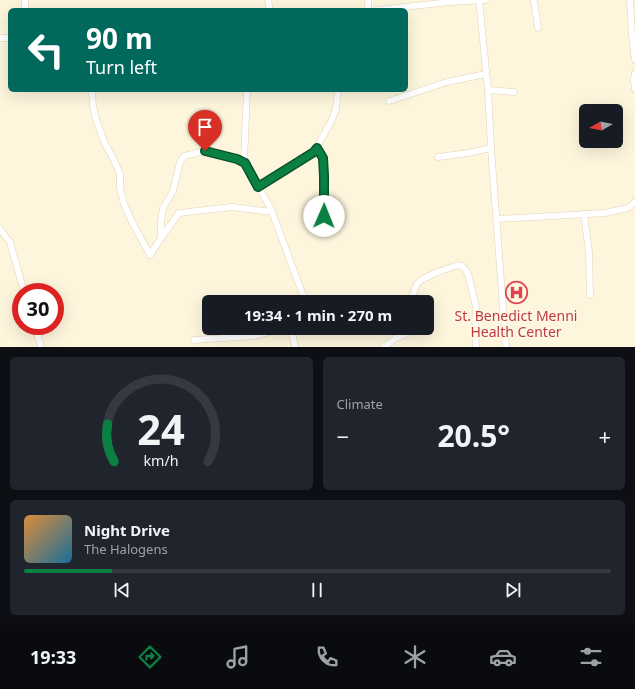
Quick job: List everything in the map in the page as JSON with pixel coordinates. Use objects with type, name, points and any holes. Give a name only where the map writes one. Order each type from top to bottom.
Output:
[{"type":"street","points":[[479,0],[488,90],[506,347]]},
{"type":"street","points":[[394,8],[449,1],[485,0]]},
{"type":"street","points":[[534,0],[538,28]]},
{"type":"street","points":[[630,0],[635,60]]},
{"type":"street","points":[[389,101],[447,82],[486,74]]},
{"type":"street","points":[[635,74],[635,89]]},
{"type":"street","points":[[488,90],[514,92]]},
{"type":"street","points":[[92,92],[93,107],[96,119],[105,144],[120,174],[120,188],[124,204],[150,255],[179,213],[232,207],[272,212]]},
{"type":"street","points":[[247,92],[244,161],[272,212],[303,295]]},
{"type":"street","points":[[258,187],[314,152],[331,122],[336,109],[338,92]]},
{"type":"street","points":[[317,148],[323,158],[324,216]]},
{"type":"street","points":[[438,158],[491,148]]},
{"type":"street","points":[[161,238],[163,208],[173,191],[180,162],[184,156],[205,151],[237,159],[245,163]]},
{"type":"street","points":[[237,159],[245,153]]},
{"type":"street","points":[[497,220],[605,213],[628,208],[635,202]]},
{"type":"street","points":[[584,214],[589,252],[590,295]]},
{"type":"street","points":[[0,229],[10,242],[21,283]]},
{"type":"street","points":[[413,295],[421,280],[458,265],[462,266],[466,270],[469,277],[476,307],[476,347]]},
{"type":"street","points":[[38,335],[41,347]]},
{"type":"street","points":[[194,340],[257,335]]},
{"type":"street","points":[[292,335],[295,347]]},
{"type":"street","points":[[384,347],[396,338],[403,335]]},
{"type":"place","name":"St. Benedict Menni Health Center","points":[[516,293]]},
{"type":"route","points":[[205,151],[237,159],[245,163],[258,187],[314,152],[317,148],[323,158],[324,216]]}]
